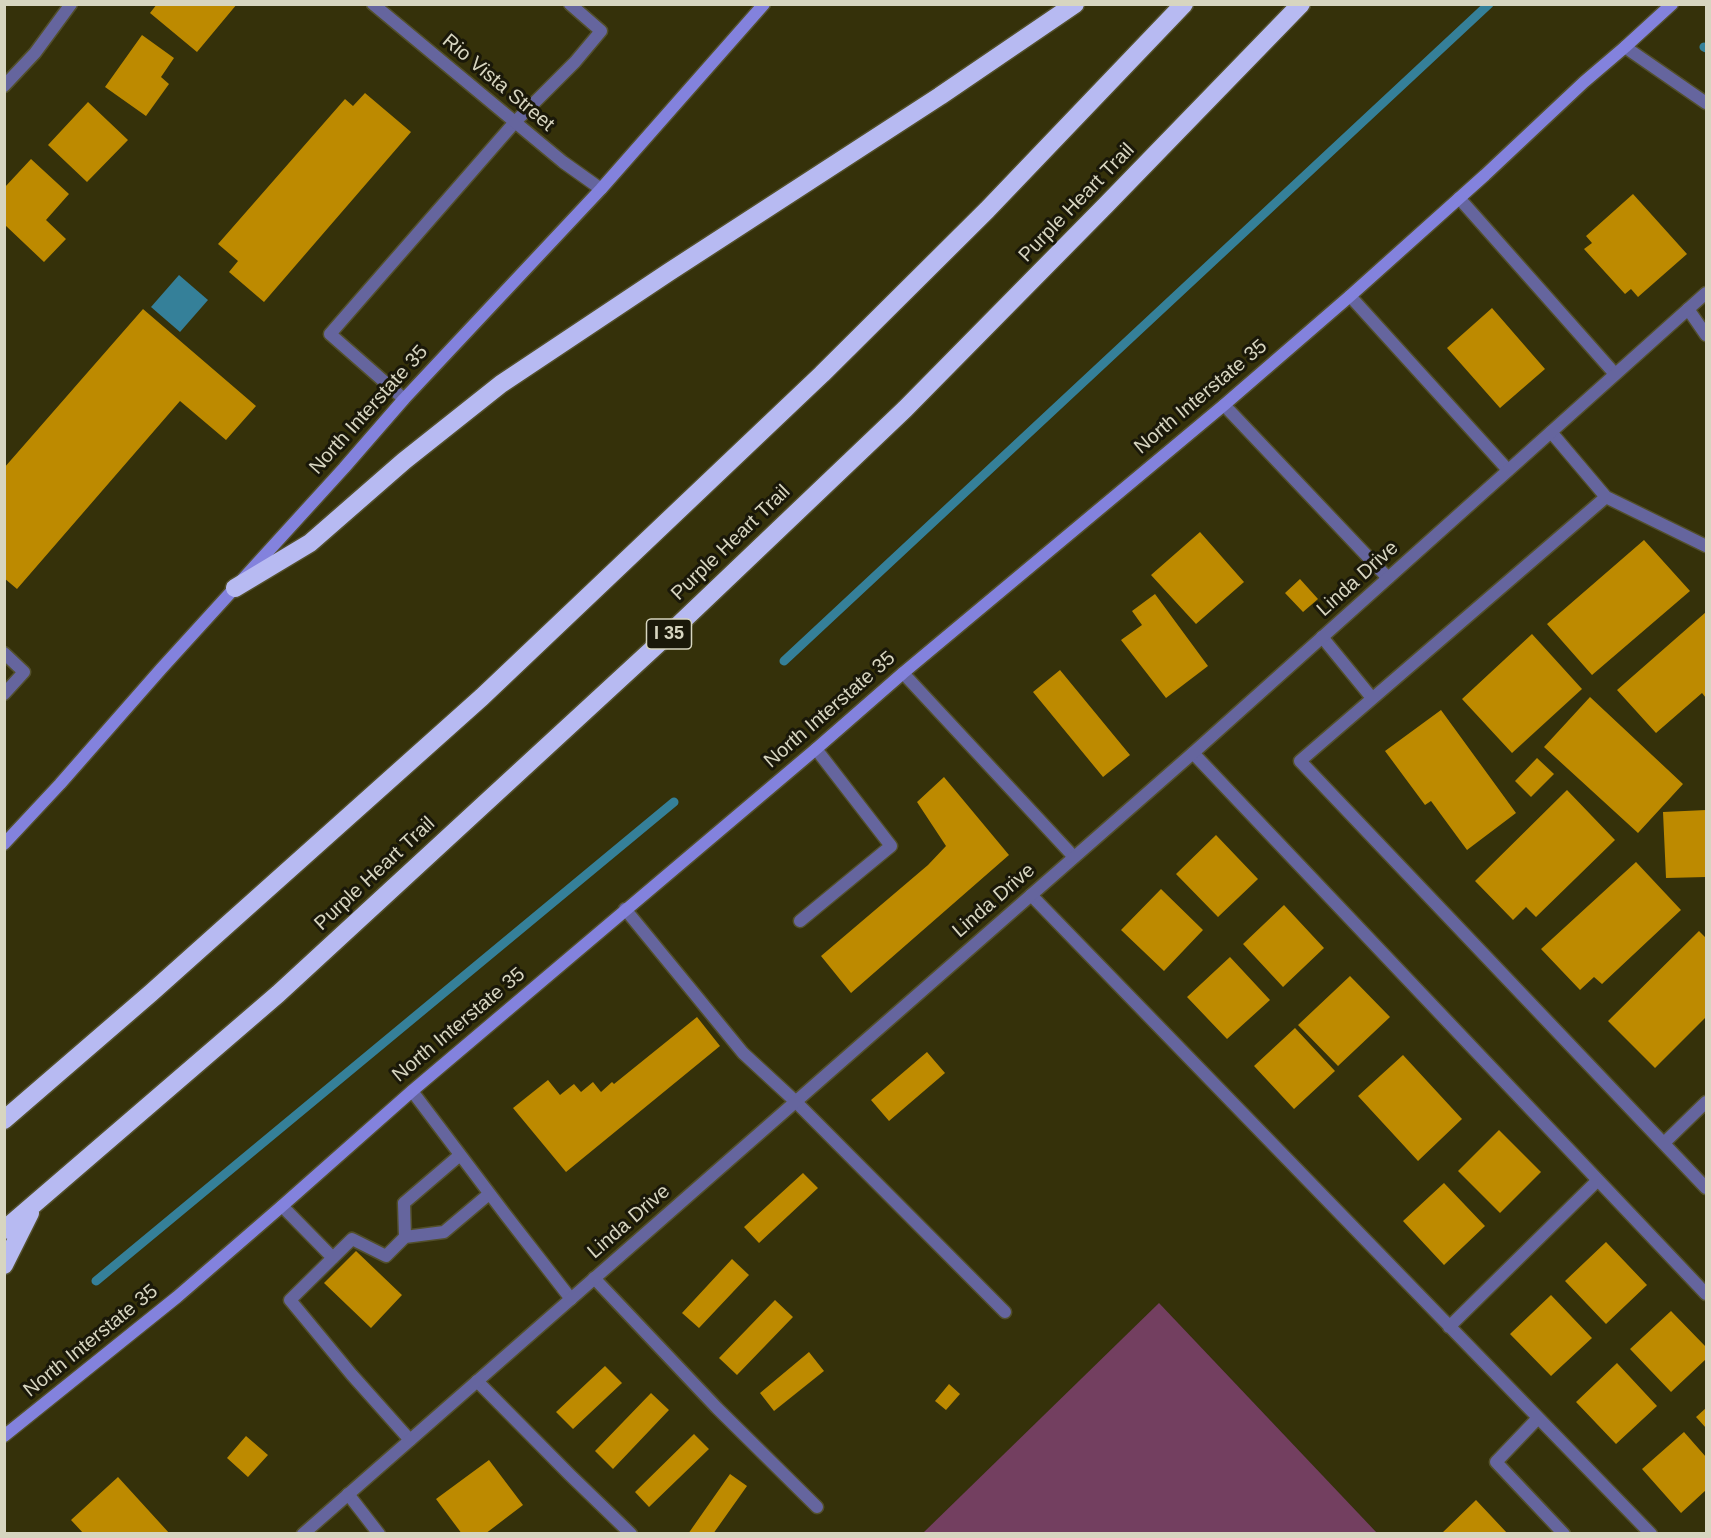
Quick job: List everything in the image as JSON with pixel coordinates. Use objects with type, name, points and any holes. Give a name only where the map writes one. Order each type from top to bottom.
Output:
[{"type":"highway","points":[[235,588],[309,543],[404,461],[501,384],[940,96],[1075,4]]},
{"type":"highway","points":[[4,1120],[160,986],[482,697],[822,374],[987,210],[1184,4]]},
{"type":"highway","name":"Purple Heart Trail","points":[[4,1230],[278,994],[671,632],[905,409],[1301,4]]},
{"type":"highway","points":[[4,1265],[35,1204]]},
{"type":"main road","name":"North Interstate 35","points":[[4,844],[404,399],[601,189],[764,4]]},
{"type":"main road","name":"North Interstate 35","points":[[4,1436],[177,1297],[412,1090],[903,673],[1224,405],[1460,198],[1584,82],[1672,4]]},
{"type":"street","points":[[4,86],[35,53],[71,4]]},
{"type":"street","name":"Rio Vista Street","points":[[373,4],[563,162],[601,189]]},
{"type":"street","points":[[404,399],[330,334],[515,122],[575,62],[601,31],[570,4]]},
{"type":"street","points":[[1625,47],[1707,103]]},
{"type":"street","points":[[1460,198],[1615,374]]},
{"type":"street","name":"Linda Drive","points":[[303,1533],[1193,753],[1707,293]]},
{"type":"street","points":[[1350,296],[1508,471]]},
{"type":"street","points":[[1688,309],[1707,335]]},
{"type":"street","points":[[1224,405],[1388,578]]},
{"type":"street","points":[[1551,432],[1606,497],[1707,546]]},
{"type":"street","points":[[1606,497],[1300,761],[1707,1188]]},
{"type":"street","points":[[1322,637],[1372,698]]},
{"type":"street","points":[[4,653],[24,672],[4,694]]},
{"type":"street","points":[[903,673],[1074,857]]},
{"type":"street","points":[[800,921],[891,846],[816,749]]},
{"type":"street","points":[[1193,753],[1707,1294]]},
{"type":"street","points":[[1031,895],[1651,1533]]},
{"type":"street","points":[[625,909],[743,1053],[795,1101],[1005,1312]]},
{"type":"street","points":[[412,1090],[571,1299]]},
{"type":"street","points":[[1664,1143],[1707,1102]]},
{"type":"street","points":[[405,1238],[404,1203],[460,1155]]},
{"type":"street","points":[[1449,1327],[1598,1180]]},
{"type":"street","points":[[410,1440],[352,1376],[290,1300],[352,1239],[386,1256],[405,1238],[444,1232],[489,1194]]},
{"type":"street","points":[[282,1206],[333,1258]]},
{"type":"street","points":[[594,1278],[717,1408],[817,1507]]},
{"type":"street","points":[[477,1381],[631,1533]]},
{"type":"street","points":[[1538,1418],[1496,1462],[1564,1533]]},
{"type":"street","points":[[348,1494],[380,1533]]},
{"type":"shaded area","points":[[1159,1303],[1377,1533],[923,1533]]},
{"type":"water","points":[[179,275],[208,300],[180,332],[151,307]]},
{"type":"building","points":[[157,4],[237,4],[197,52],[150,13]]},
{"type":"building","points":[[142,35],[174,58],[161,77],[169,84],[146,116],[105,87]]},
{"type":"building","points":[[365,93],[411,132],[264,302],[229,272],[238,261],[218,244],[345,99],[353,106]]},
{"type":"building","points":[[88,102],[128,140],[87,182],[48,145]]},
{"type":"building","points":[[31,159],[69,194],[46,220],[66,239],[44,262],[5,225],[5,187]]},
{"type":"building","points":[[1633,194],[1687,254],[1638,297],[1631,289],[1625,294],[1584,249],[1592,243],[1586,236]]},
{"type":"building","points":[[1492,308],[1545,369],[1500,408],[1447,348]]},
{"type":"building","points":[[143,309],[256,406],[226,440],[180,401],[17,589],[4,578],[4,468]]},
{"type":"building","points":[[1200,532],[1244,582],[1196,624],[1151,575]]},
{"type":"building","points":[[1644,540],[1690,591],[1592,675],[1547,624]]},
{"type":"building","points":[[1300,579],[1318,599],[1303,612],[1285,593]]},
{"type":"building","points":[[1155,594],[1208,666],[1166,698],[1121,640],[1142,625],[1132,611]]},
{"type":"building","points":[[1706,612],[1706,698],[1702,693],[1656,733],[1617,690]]},
{"type":"building","points":[[1532,634],[1582,689],[1512,753],[1462,699]]},
{"type":"building","points":[[1060,670],[1130,755],[1103,777],[1033,692]]},
{"type":"building","points":[[1590,697],[1683,784],[1638,833],[1544,747]]},
{"type":"building","points":[[1441,710],[1516,813],[1467,850],[1431,801],[1425,805],[1385,751]]},
{"type":"building","points":[[1537,758],[1554,774],[1531,797],[1515,781]]},
{"type":"building","points":[[944,777],[1009,855],[851,993],[821,956],[928,865],[946,846],[917,802]]},
{"type":"building","points":[[1567,790],[1615,840],[1536,917],[1526,907],[1513,920],[1475,881]]},
{"type":"building","points":[[1706,810],[1706,877],[1666,878],[1663,812]]},
{"type":"building","points":[[1216,835],[1258,879],[1218,917],[1176,874]]},
{"type":"building","points":[[1636,862],[1681,910],[1602,984],[1594,977],[1580,990],[1541,949]]},
{"type":"building","points":[[1161,889],[1203,930],[1164,971],[1121,930]]},
{"type":"building","points":[[1284,905],[1324,948],[1283,987],[1243,944]]},
{"type":"building","points":[[1699,931],[1706,938],[1706,1017],[1655,1068],[1608,1021]]},
{"type":"building","points":[[1230,957],[1270,1000],[1227,1039],[1187,997]]},
{"type":"building","points":[[1350,976],[1390,1017],[1338,1066],[1298,1025]]},
{"type":"building","points":[[697,1017],[720,1046],[566,1172],[513,1108],[548,1080],[560,1095],[574,1084],[581,1092],[593,1082],[601,1092]]},
{"type":"building","points":[[1295,1028],[1335,1071],[1294,1109],[1254,1066]]},
{"type":"building","points":[[927,1052],[945,1073],[889,1121],[871,1100]]},
{"type":"building","points":[[1403,1055],[1462,1119],[1418,1161],[1358,1096]]},
{"type":"building","points":[[1499,1130],[1541,1172],[1500,1213],[1458,1171]]},
{"type":"building","points":[[803,1173],[818,1188],[759,1243],[744,1227]]},
{"type":"building","points":[[1444,1183],[1485,1226],[1444,1265],[1403,1221]]},
{"type":"building","points":[[1606,1242],[1647,1285],[1606,1324],[1565,1281]]},
{"type":"building","points":[[356,1251],[402,1295],[371,1328],[324,1283]]},
{"type":"building","points":[[732,1259],[749,1275],[699,1328],[682,1313]]},
{"type":"building","points":[[1551,1295],[1592,1338],[1551,1376],[1510,1334]]},
{"type":"building","points":[[775,1300],[793,1317],[737,1375],[719,1358]]},
{"type":"building","points":[[1671,1311],[1706,1347],[1706,1359],[1671,1392],[1630,1349]]},
{"type":"building","points":[[809,1352],[824,1371],[774,1411],[760,1393]]},
{"type":"building","points":[[1617,1363],[1657,1406],[1616,1444],[1576,1402]]},
{"type":"building","points":[[605,1366],[622,1383],[573,1429],[556,1412]]},
{"type":"building","points":[[949,1384],[960,1394],[946,1410],[935,1401]]},
{"type":"building","points":[[651,1393],[669,1410],[613,1469],[595,1451]]},
{"type":"building","points":[[1706,1408],[1706,1428],[1696,1417]]},
{"type":"building","points":[[1684,1432],[1706,1457],[1706,1490],[1681,1513],[1642,1469]]},
{"type":"building","points":[[694,1434],[709,1449],[649,1507],[635,1492]]},
{"type":"building","points":[[246,1436],[268,1455],[248,1477],[227,1458]]},
{"type":"building","points":[[489,1460],[523,1505],[485,1534],[462,1534],[436,1499]]},
{"type":"building","points":[[730,1474],[747,1486],[713,1534],[688,1534]]},
{"type":"building","points":[[118,1477],[170,1534],[84,1534],[71,1520]]},
{"type":"building","points":[[1476,1500],[1508,1534],[1441,1534]]},
{"type":"waterway","points":[[784,661],[1489,4]]},
{"type":"waterway","points":[[96,1281],[674,802]]}]
